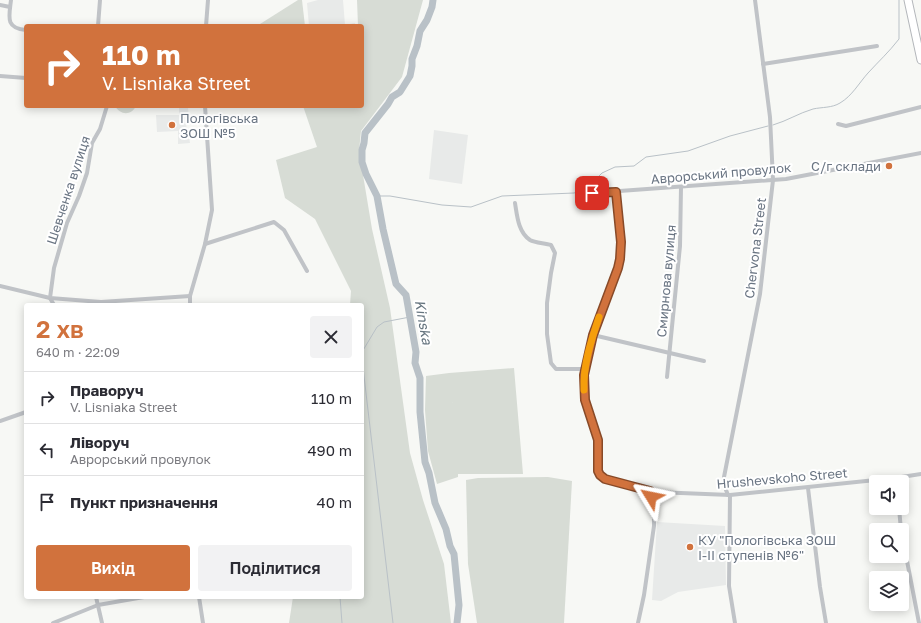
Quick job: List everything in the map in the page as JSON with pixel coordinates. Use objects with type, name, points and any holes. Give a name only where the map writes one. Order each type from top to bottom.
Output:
[{"type":"main road","points":[[908,0],[921,60]]},
{"type":"street","points":[[11,0],[9,19],[14,28],[24,30]]},
{"type":"street","points":[[98,24],[100,0]]},
{"type":"street","points":[[206,24],[208,0]]},
{"type":"street","name":"Chervona Street","points":[[735,623],[729,586],[729,495],[724,484],[724,477],[760,294],[773,180],[770,118],[755,0]]},
{"type":"street","points":[[0,5],[10,7]]},
{"type":"street","points":[[762,64],[877,46]]},
{"type":"street","points":[[0,76],[24,78]]},
{"type":"street","points":[[838,124],[846,126],[921,107]]},
{"type":"street","name":"Шевченка вулиця","points":[[50,298],[54,268],[67,222],[79,196],[87,173],[92,143],[100,129],[106,108]]},
{"type":"street","points":[[190,303],[190,296],[205,244],[212,210],[205,108]]},
{"type":"street","name":"Аврорський провулок","points":[[592,193],[786,179],[921,153]]},
{"type":"street","name":"Смирнова вулиця","points":[[667,377],[680,246],[681,187]]},
{"type":"street","points":[[515,203],[518,224],[522,231],[530,240],[551,245],[555,253],[547,303],[550,363],[556,370],[584,369],[593,335],[620,259],[621,242],[616,192]]},
{"type":"street","points":[[205,244],[274,222],[284,230],[307,271]]},
{"type":"street","points":[[0,286],[50,298],[101,302],[122,302],[190,296]]},
{"type":"street","points":[[50,298],[53,303]]},
{"type":"street","points":[[593,335],[704,360]]},
{"type":"street","name":"Hrushevskoho Street","points":[[584,369],[585,400],[598,440],[598,471],[605,479],[650,491],[729,495],[869,482]]},
{"type":"street","points":[[0,421],[24,413]]},
{"type":"street","name":"Hrushevskoho Street","points":[[909,477],[921,474]]},
{"type":"street","points":[[808,488],[826,623]]},
{"type":"street","points":[[638,623],[654,526],[653,505],[650,491]]},
{"type":"street","points":[[907,563],[919,623]]},
{"type":"street","points":[[96,599],[102,623]]},
{"type":"street","points":[[53,623],[98,605],[132,599]]},
{"type":"street","points":[[199,599],[203,623]]},
{"type":"street","points":[[640,613],[642,623]]},
{"type":"shaded area","points":[[298,0],[302,0],[305,24],[260,24]]},
{"type":"shaded area","points":[[318,0],[343,0],[345,24],[309,24],[307,3]]},
{"type":"shaded area","points":[[357,0],[423,0],[402,77],[361,131],[359,151],[372,229],[390,308],[410,453],[423,500],[444,564],[451,623],[289,623],[293,599],[364,599],[364,303],[350,303],[351,291],[315,219],[285,198],[276,160],[317,147],[304,108],[364,108],[364,24],[358,24]]},
{"type":"shaded area","points":[[116,108],[135,108],[128,113],[123,113]]},
{"type":"shaded area","name":"Пологівська ЗОШ №5","points":[[179,108],[188,108],[189,123],[186,123],[190,143],[178,144],[178,131],[157,132],[156,115],[179,115]]},
{"type":"shaded area","points":[[434,130],[468,135],[462,184],[429,179]]},
{"type":"shaded area","points":[[514,368],[523,474],[458,474],[458,477],[437,484],[428,451],[425,410],[426,376]]},
{"type":"shaded area","points":[[548,477],[572,481],[564,623],[477,623],[468,564],[466,480],[478,478]]},
{"type":"shaded area","name":"КУ \"Пологівська ЗОШ І-ІІ ступенів №6\"","points":[[657,522],[725,526],[726,585],[678,592],[661,601],[652,600]]},
{"type":"waterway","name":"Kinska","points":[[433,0],[427,20],[420,31],[417,46],[412,59],[410,76],[400,92],[392,97],[365,133],[362,150],[362,162],[377,196],[396,284],[406,295],[416,352],[415,363],[420,378],[420,412],[425,462],[429,473],[435,503],[446,529],[450,546],[454,554],[459,605],[457,623]]},
{"type":"waterway","points":[[773,125],[813,109],[837,105],[848,97],[899,39],[899,0]]},
{"type":"waterway","points":[[377,196],[390,196],[442,205],[471,207],[502,196],[574,193],[585,190],[602,173],[615,167],[634,166],[646,157],[688,151],[730,136],[768,126]]},
{"type":"waterway","points":[[364,349],[377,327],[384,322],[410,317]]},
{"type":"waterway","points":[[364,376],[393,623]]},
{"type":"waterway","points":[[340,599],[342,623]]},
{"type":"slow traffic","points":[[584,390],[585,365],[599,317]]},
{"type":"place","name":"Пологівська ЗОШ №5","points":[[172,125]]},
{"type":"place","name":"С/г склади","points":[[889,166]]},
{"type":"place","name":"КУ \"Пологівська ЗОШ І-ІІ ступенів №6\"","points":[[690,547]]},
{"type":"route","points":[[592,193],[616,192],[621,242],[618,268],[605,299],[585,365],[585,400],[598,440],[598,471],[602,478],[650,491],[651,497]]}]
